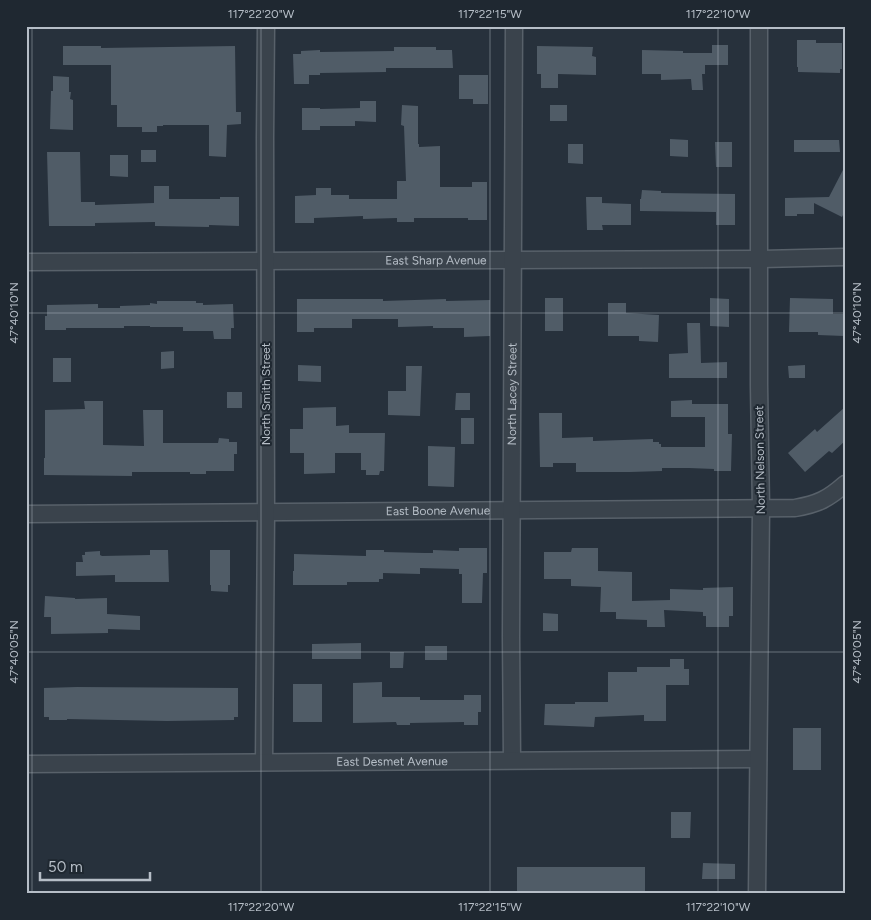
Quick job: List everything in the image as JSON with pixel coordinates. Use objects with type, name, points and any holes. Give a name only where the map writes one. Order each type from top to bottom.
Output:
[{"type":"street","name":"North Smith Street","points":[[264,762],[266,26]]},
{"type":"street","name":"North Lacey Street","points":[[512,760],[511,510],[514,26]]},
{"type":"street","name":"North Nelson Street","points":[[757,894],[761,508],[759,26]]},
{"type":"street","name":"East Sharp Avenue","points":[[26,262],[845,257]]},
{"type":"street","name":"East Boone Avenue","points":[[26,514],[796,508],[816,504],[835,493],[845,484]]},
{"type":"street","name":"East Desmet Avenue","points":[[26,764],[758,759]]},
{"type":"building","points":[[797,40],[816,40],[816,43],[842,43],[842,69],[840,69],[840,73],[798,72]]},
{"type":"building","points":[[712,45],[728,45],[728,65],[705,65],[705,74],[702,74],[703,90],[692,90],[691,79],[661,80],[661,74],[642,74],[642,50],[712,53]]},
{"type":"building","points":[[63,46],[101,46],[101,48],[235,46],[236,112],[241,112],[241,124],[227,125],[226,157],[209,156],[209,125],[163,125],[157,126],[157,132],[142,132],[142,127],[117,127],[117,105],[111,105],[111,65],[63,65]]},
{"type":"building","points":[[537,46],[593,47],[592,56],[596,57],[596,75],[558,74],[558,88],[541,88],[541,74],[537,74]]},
{"type":"building","points":[[394,47],[436,47],[436,50],[452,50],[453,68],[386,68],[386,72],[320,73],[320,75],[309,75],[309,84],[294,84],[293,54],[301,54],[301,51],[394,51]]},
{"type":"building","points":[[459,75],[488,75],[488,104],[473,104],[473,99],[459,99]]},
{"type":"building","points":[[53,76],[69,77],[70,99],[73,100],[73,130],[50,129]]},
{"type":"building","points":[[360,101],[376,101],[376,122],[355,121],[355,126],[320,126],[320,130],[302,130],[302,108],[360,108]]},
{"type":"building","points":[[402,105],[418,106],[419,147],[440,146],[440,187],[472,187],[472,182],[487,182],[487,220],[414,218],[414,222],[397,222],[397,218],[363,219],[363,216],[314,218],[314,223],[295,223],[295,196],[316,195],[316,188],[331,188],[331,195],[349,195],[349,199],[397,199],[397,181],[406,181],[404,126],[401,125]]},
{"type":"building","points":[[550,105],[567,105],[567,121],[550,121]]},
{"type":"building","points":[[670,139],[688,140],[688,157],[670,156]]},
{"type":"building","points":[[794,140],[839,140],[840,152],[794,152]]},
{"type":"building","points":[[715,142],[732,142],[732,167],[716,167]]},
{"type":"building","points":[[568,144],[583,144],[583,164],[568,163]]},
{"type":"building","points":[[141,150],[156,150],[156,162],[141,162]]},
{"type":"building","points":[[47,152],[80,152],[81,202],[95,202],[95,205],[154,203],[154,186],[169,186],[169,199],[239,197],[239,226],[155,226],[155,222],[95,223],[95,226],[49,226]]},
{"type":"building","points":[[110,155],[128,155],[128,177],[110,176]]},
{"type":"building","points":[[845,166],[845,211],[842,217],[814,203],[814,214],[785,216],[785,198],[829,197]]},
{"type":"building","points":[[642,190],[661,191],[661,193],[735,194],[735,225],[716,225],[716,212],[640,211]]},
{"type":"building","points":[[586,197],[602,197],[602,203],[631,204],[631,225],[602,225],[603,230],[587,230]]},
{"type":"building","points":[[545,298],[563,298],[563,331],[545,331]]},
{"type":"building","points":[[710,298],[729,299],[729,327],[710,326]]},
{"type":"building","points":[[790,298],[833,299],[833,314],[844,314],[844,336],[818,335],[818,332],[789,332]]},
{"type":"building","points":[[297,299],[383,299],[383,301],[490,300],[490,336],[464,337],[464,328],[433,328],[433,326],[398,327],[398,319],[352,319],[352,328],[314,328],[314,332],[297,332]]},
{"type":"building","points":[[157,301],[196,301],[196,303],[203,303],[203,305],[233,304],[234,328],[231,328],[231,339],[214,339],[213,331],[183,331],[183,327],[124,326],[124,328],[45,330],[47,305],[98,304],[98,308],[120,308],[120,306],[157,304]]},
{"type":"building","points":[[608,303],[626,303],[626,313],[659,315],[658,342],[639,341],[639,336],[608,336]]},
{"type":"building","points":[[687,323],[700,323],[701,363],[727,362],[727,378],[669,378],[669,354],[688,353]]},
{"type":"building","points":[[174,351],[174,368],[161,369],[161,352]]},
{"type":"building","points":[[53,358],[71,358],[71,382],[53,382]]},
{"type":"building","points":[[298,365],[321,366],[321,382],[298,381]]},
{"type":"building","points":[[805,365],[805,378],[789,378],[788,366]]},
{"type":"building","points":[[406,366],[422,366],[420,416],[388,415],[388,391],[406,391]]},
{"type":"building","points":[[227,392],[242,392],[242,408],[227,408]]},
{"type":"building","points":[[456,393],[470,393],[470,410],[455,410]]},
{"type":"building","points":[[692,400],[692,404],[728,404],[728,434],[732,434],[731,471],[662,468],[662,471],[576,472],[576,463],[553,463],[553,467],[540,467],[539,413],[562,413],[562,438],[593,437],[593,441],[653,439],[653,442],[661,444],[661,447],[705,447],[705,417],[671,417],[671,401]]},
{"type":"building","points":[[84,401],[103,401],[103,445],[144,446],[143,410],[163,410],[163,443],[218,443],[219,438],[229,439],[229,442],[237,442],[237,454],[234,454],[234,471],[206,471],[206,474],[190,474],[190,472],[132,472],[132,476],[44,475],[45,410],[85,409]]},
{"type":"building","points":[[336,407],[336,426],[349,425],[349,433],[385,433],[384,471],[380,471],[379,475],[366,475],[366,470],[361,470],[361,453],[335,453],[335,473],[304,474],[304,453],[290,453],[290,429],[303,429],[303,408]]},
{"type":"building","points":[[845,407],[845,441],[832,453],[829,451],[805,472],[788,453],[815,429],[817,432]]},
{"type":"building","points":[[461,418],[474,418],[474,444],[461,444]]},
{"type":"building","points":[[428,446],[455,447],[454,487],[428,486]]},
{"type":"building","points":[[459,548],[487,548],[487,573],[483,573],[482,603],[462,603],[462,574],[459,574],[459,569],[420,568],[420,574],[383,573],[383,579],[379,579],[379,582],[347,582],[347,585],[293,585],[294,554],[366,556],[366,550],[433,553],[433,550],[459,551]]},
{"type":"building","points":[[572,548],[598,548],[598,571],[632,572],[632,601],[670,600],[670,589],[703,590],[703,588],[733,587],[733,616],[729,616],[729,627],[706,627],[706,616],[703,616],[703,612],[664,610],[665,627],[647,627],[647,620],[616,619],[616,612],[600,612],[601,587],[571,586],[571,579],[544,579],[544,552],[571,552]]},
{"type":"building","points":[[150,550],[168,550],[169,582],[115,582],[115,575],[76,576],[76,562],[83,562],[82,555],[85,555],[85,552],[100,551],[102,556],[150,555]]},
{"type":"building","points":[[210,550],[230,550],[230,585],[228,585],[228,592],[211,591]]},
{"type":"building","points":[[45,596],[75,599],[107,598],[107,614],[140,616],[140,630],[108,629],[108,633],[51,634],[51,617],[44,617]]},
{"type":"building","points":[[543,613],[558,614],[558,631],[543,631]]},
{"type":"building","points":[[361,643],[361,659],[312,659],[312,644]]},
{"type":"building","points":[[425,646],[447,646],[447,660],[425,660]]},
{"type":"building","points":[[390,652],[404,652],[403,668],[390,668]]},
{"type":"building","points":[[670,659],[684,659],[684,669],[689,669],[689,685],[666,685],[666,721],[644,721],[644,715],[595,717],[594,727],[544,725],[545,704],[608,702],[608,672],[637,672],[637,667],[670,667]]},
{"type":"building","points":[[382,682],[382,697],[420,697],[420,700],[464,700],[464,695],[481,695],[481,712],[478,712],[478,725],[464,725],[464,722],[410,723],[410,725],[397,725],[396,722],[353,723],[353,683]]},
{"type":"building","points":[[293,684],[322,684],[322,722],[293,722]]},
{"type":"building","points":[[44,688],[238,688],[238,717],[234,717],[234,720],[167,721],[49,720],[49,717],[44,717]]},
{"type":"building","points":[[793,728],[821,728],[821,770],[793,770]]},
{"type":"building","points":[[671,812],[691,812],[690,838],[671,838]]},
{"type":"building","points":[[703,863],[735,864],[735,879],[702,879]]},
{"type":"building","points":[[517,867],[645,867],[645,894],[517,894]]}]
